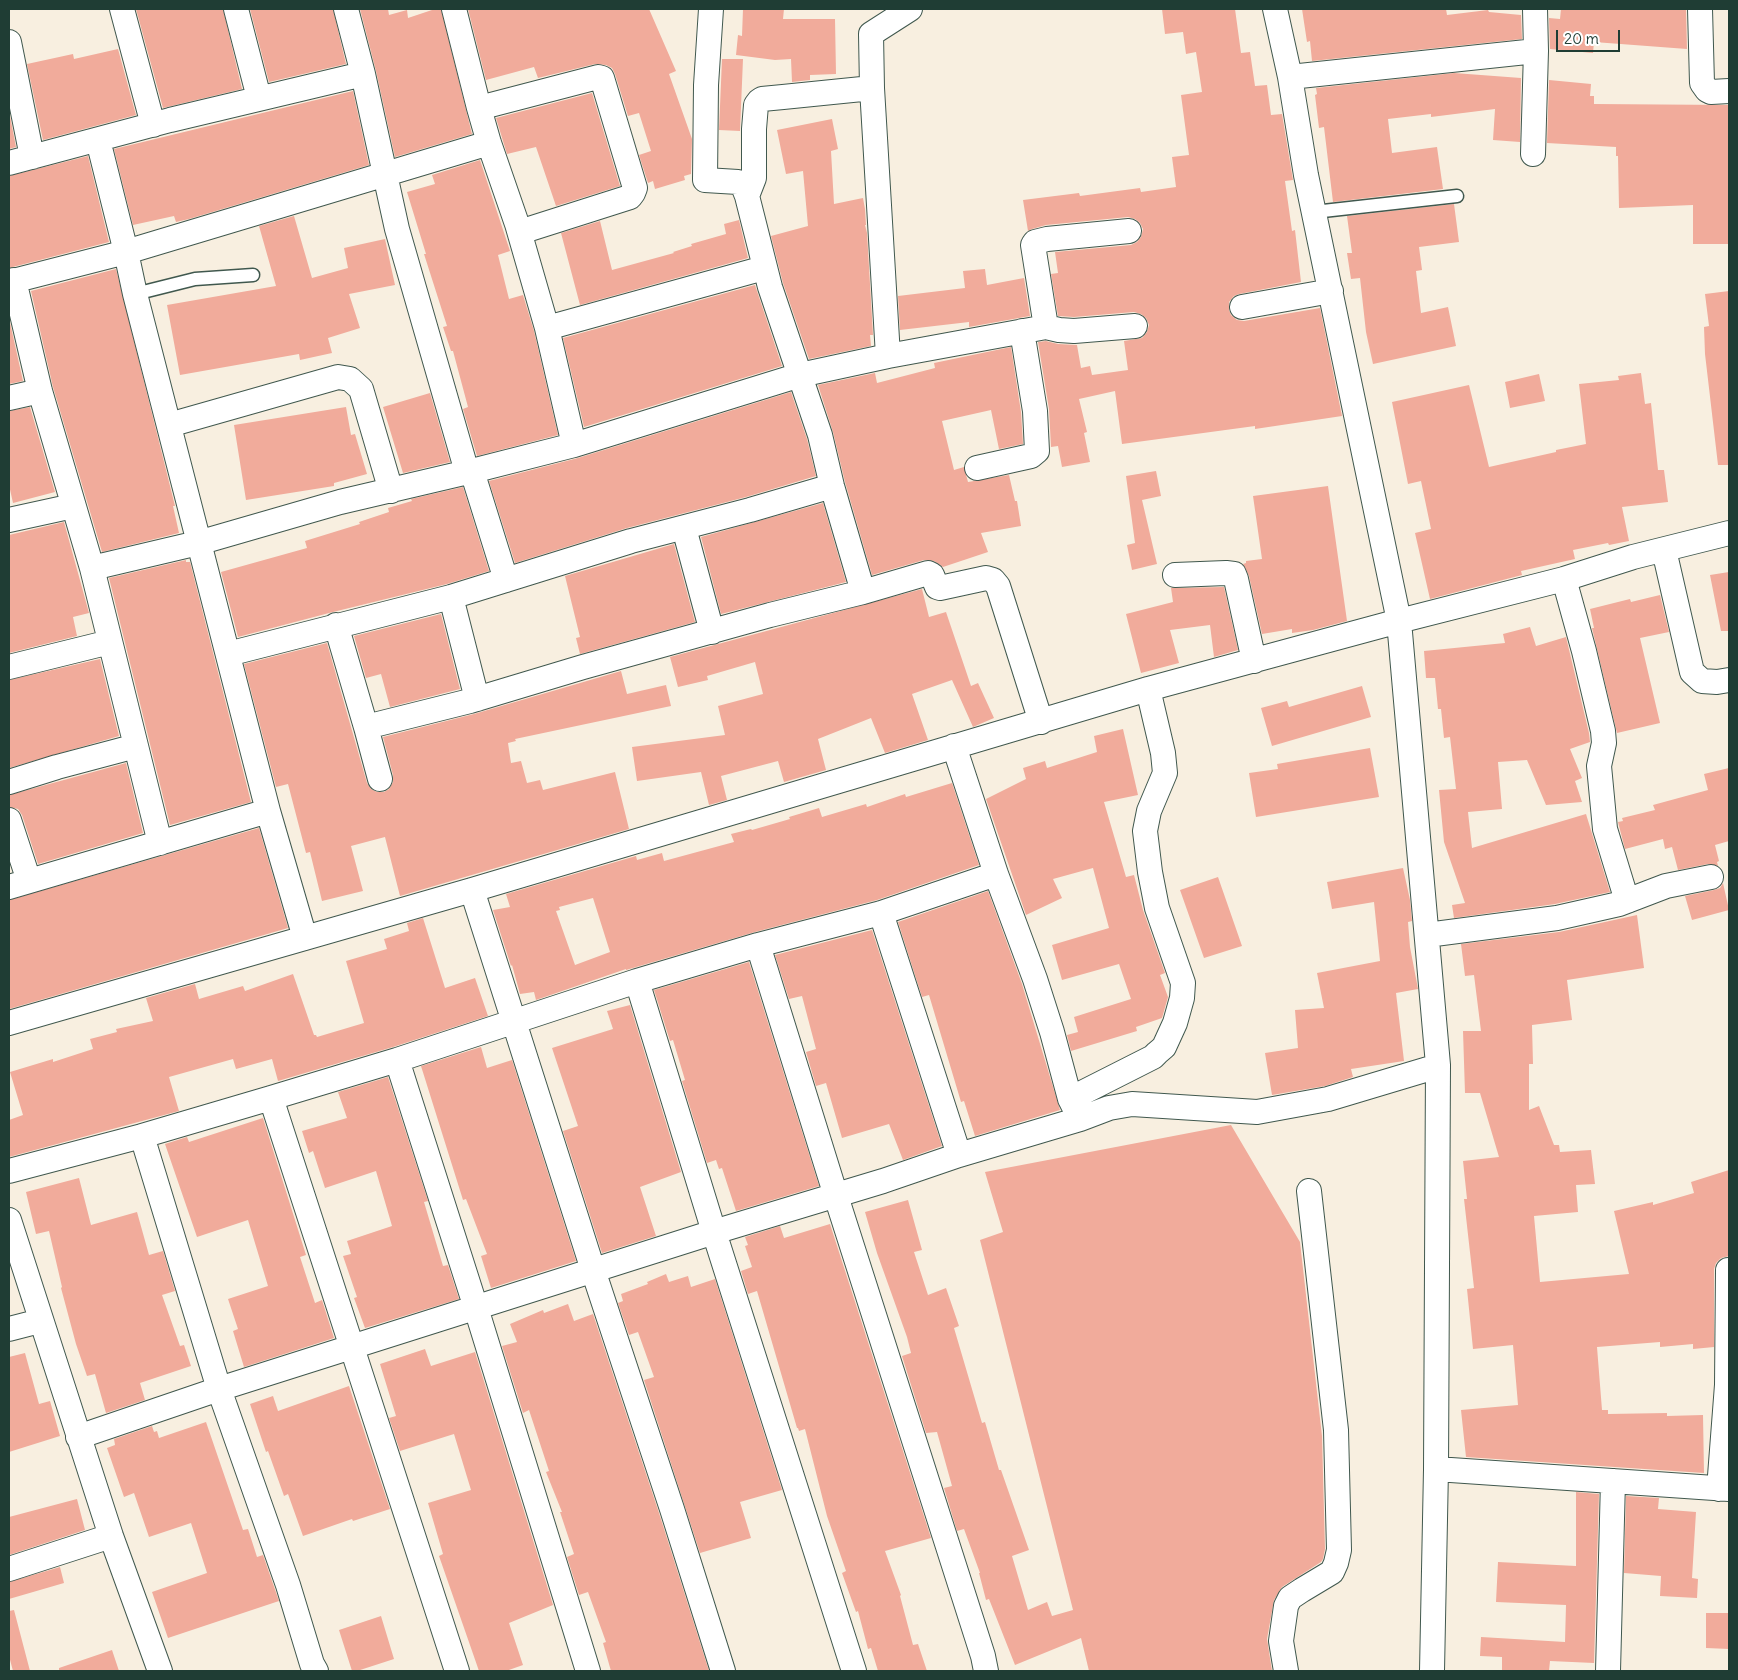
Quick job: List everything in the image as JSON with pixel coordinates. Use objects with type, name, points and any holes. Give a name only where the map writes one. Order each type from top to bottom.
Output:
[{"type":"street","points":[[122,9],[153,125]]},
{"type":"street","points":[[236,9],[259,98]]},
{"type":"street","points":[[346,9],[363,74],[397,229],[470,472],[506,580]]},
{"type":"street","points":[[454,9],[478,108],[520,232],[546,328],[574,445]]},
{"type":"street","points":[[711,9],[706,85],[705,180],[738,182],[743,186],[747,196],[764,268],[820,435],[832,486],[863,592]]},
{"type":"street","points":[[888,356],[872,88],[872,34],[910,9]]},
{"type":"street","points":[[1275,9],[1290,77],[1306,175],[1399,621],[1438,1066],[1436,1469],[1432,1671]]},
{"type":"street","points":[[1533,154],[1536,51],[1535,9]]},
{"type":"street","points":[[1700,9],[1702,83],[1711,92],[1729,91]]},
{"type":"street","points":[[9,42],[32,157]]},
{"type":"street","points":[[1290,77],[1536,51]]},
{"type":"street","points":[[9,163],[259,98],[363,74]]},
{"type":"street","points":[[478,108],[598,77],[602,78],[635,188],[634,193],[630,197],[520,232]]},
{"type":"street","points":[[747,196],[754,178],[754,129],[756,106],[759,101],[783,96],[872,88]]},
{"type":"street","points":[[97,140],[170,425],[198,543],[268,811],[305,938]]},
{"type":"street","points":[[160,843],[92,568],[40,391],[11,281],[126,252],[275,209],[489,143]]},
{"type":"street","points":[[1046,327],[1033,245],[1035,242],[1046,239],[1129,231]]},
{"type":"street","points":[[546,328],[764,268]]},
{"type":"street","points":[[1242,307],[1330,291]]},
{"type":"street","points":[[92,568],[198,543],[340,502],[470,472],[574,445],[800,375],[888,356],[1046,327],[1074,331],[1135,326]]},
{"type":"street","points":[[977,468],[1031,456],[1037,451],[1035,411],[1022,331]]},
{"type":"street","points":[[170,425],[338,377],[350,379],[361,389],[391,490]]},
{"type":"street","points":[[9,398],[40,391]]},
{"type":"street","points":[[228,654],[451,597],[631,541],[832,486]]},
{"type":"street","points":[[9,520],[73,506]]},
{"type":"street","points":[[684,528],[712,632]]},
{"type":"street","points":[[9,1023],[472,890],[1148,689],[1399,621],[1564,579],[1633,557],[1729,533]]},
{"type":"street","points":[[1664,550],[1692,672],[1702,681],[1717,682],[1729,680]]},
{"type":"street","points":[[366,727],[477,699],[928,573],[932,575],[937,587],[940,588],[986,578],[993,580],[998,586],[1041,722]]},
{"type":"street","points":[[1175,575],[1234,574],[1254,661]]},
{"type":"street","points":[[1564,579],[1603,730],[1604,743],[1599,766],[1605,829],[1627,901]]},
{"type":"street","points":[[451,597],[477,699]]},
{"type":"street","points":[[336,625],[380,779]]},
{"type":"street","points":[[9,667],[110,642]]},
{"type":"street","points":[[78,1437],[219,1389],[593,1270],[909,1173],[1075,1109],[1153,1057],[1164,1047],[1175,1023],[1184,983],[1157,908],[1150,872],[1145,831],[1149,812],[1165,773],[1163,753],[1148,689]]},
{"type":"street","points":[[9,782],[56,767],[136,746]]},
{"type":"street","points":[[954,746],[996,874],[1035,979],[1075,1109]]},
{"type":"street","points":[[9,820],[19,884],[268,811]]},
{"type":"street","points":[[9,1171],[142,1136],[271,1098],[397,1060],[637,981],[758,945],[881,913],[996,874]]},
{"type":"street","points":[[1427,935],[1557,918],[1627,901],[1666,886],[1711,877]]},
{"type":"street","points":[[472,890],[723,1671]]},
{"type":"street","points":[[881,913],[959,1155]]},
{"type":"street","points":[[758,945],[983,1656],[986,1671]]},
{"type":"street","points":[[637,981],[714,1232],[854,1671]]},
{"type":"street","points":[[397,1060],[588,1671]]},
{"type":"street","points":[[1075,1109],[1109,1108],[1132,1104],[1257,1112],[1328,1099],[1438,1066]]},
{"type":"street","points":[[271,1098],[457,1671]]},
{"type":"street","points":[[142,1136],[219,1389],[288,1585],[312,1664],[316,1671]]},
{"type":"street","points":[[1286,1671],[1282,1641],[1286,1606],[1290,1598],[1332,1572],[1339,1550],[1336,1430],[1309,1191]]},
{"type":"street","points":[[9,1220],[16,1266],[40,1321],[110,1536],[160,1671]]},
{"type":"street","points":[[1436,1469],[1724,1489],[1728,1270]]},
{"type":"street","points":[[9,1329],[40,1321]]},
{"type":"street","points":[[1608,1671],[1613,1481]]},
{"type":"street","points":[[9,1569],[110,1536]]},
{"type":"lane","points":[[1314,212],[1457,196]]},
{"type":"lane","points":[[135,294],[195,279],[253,275]]},
{"type":"building","points":[[136,9],[223,9],[242,89],[163,108]]},
{"type":"building","points":[[250,9],[333,9],[346,64],[269,82]]},
{"type":"building","points":[[360,9],[388,9],[389,15],[407,10],[408,18],[435,9],[441,9],[472,134],[395,157]]},
{"type":"building","points":[[468,9],[649,9],[676,71],[669,74],[692,139],[691,174],[684,176],[685,180],[655,189],[653,181],[648,183],[639,155],[651,151],[639,113],[628,116],[615,74],[612,68],[606,65],[595,64],[538,78],[534,67],[486,80]]},
{"type":"building","points":[[743,9],[784,9],[783,19],[835,19],[836,74],[810,75],[810,80],[792,82],[791,59],[775,60],[736,55],[738,35],[742,36]]},
{"type":"building","points":[[1162,9],[1235,9],[1241,53],[1250,52],[1255,86],[1267,85],[1271,115],[1282,114],[1293,180],[1285,181],[1292,231],[1295,230],[1301,282],[1239,294],[1234,296],[1229,302],[1229,310],[1231,315],[1237,320],[1244,321],[1320,308],[1342,416],[1255,429],[1255,426],[1122,444],[1115,391],[1079,399],[1087,432],[1084,433],[1090,462],[1062,467],[1058,446],[1051,447],[1049,409],[1038,342],[1046,341],[1077,345],[1081,368],[1090,366],[1092,375],[1128,370],[1124,341],[1142,338],[1147,332],[1149,325],[1146,318],[1134,312],[1074,317],[1058,316],[1051,274],[1058,273],[1055,252],[1131,245],[1141,237],[1143,229],[1135,219],[1128,217],[1046,225],[1028,231],[1023,200],[1079,193],[1080,196],[1140,188],[1141,192],[1176,187],[1172,157],[1189,155],[1181,95],[1202,92],[1196,52],[1186,54],[1183,32],[1165,34]]},
{"type":"building","points":[[1302,9],[1446,9],[1447,15],[1488,10],[1489,12],[1521,15],[1522,39],[1312,61],[1310,41],[1307,42]]},
{"type":"building","points":[[1561,9],[1686,9],[1687,49],[1594,42],[1593,53],[1550,49],[1549,18],[1560,19]]},
{"type":"building","points":[[118,49],[136,115],[43,140],[27,64],[73,54],[74,59]]},
{"type":"building","points":[[722,59],[743,59],[740,131],[719,130]]},
{"type":"building","points":[[1454,73],[1521,78],[1520,142],[1493,140],[1495,109],[1431,117],[1431,114],[1388,119],[1392,153],[1437,147],[1443,189],[1333,202],[1324,127],[1319,128],[1315,95],[1317,94],[1316,88]]},
{"type":"building","points":[[1549,80],[1591,84],[1590,96],[1594,96],[1594,104],[1729,105],[1729,244],[1693,244],[1693,205],[1619,208],[1618,156],[1616,156],[1616,147],[1547,143]]},
{"type":"building","points":[[353,91],[369,165],[189,219],[176,222],[174,216],[133,225],[114,149]]},
{"type":"building","points":[[592,93],[620,186],[556,206],[536,147],[507,154],[496,118]]},
{"type":"building","points":[[9,111],[16,147],[9,149]]},
{"type":"building","points":[[832,119],[838,149],[831,151],[834,204],[863,198],[873,335],[870,335],[871,346],[809,359],[783,283],[771,236],[808,226],[803,171],[786,174],[777,130]]},
{"type":"building","points":[[88,156],[109,242],[9,268],[9,176]]},
{"type":"building","points":[[480,160],[510,251],[498,255],[509,299],[523,295],[534,331],[558,435],[477,456],[463,409],[468,407],[453,351],[451,351],[443,327],[447,326],[407,192],[435,184],[432,175]]},
{"type":"building","points":[[1454,204],[1459,242],[1419,247],[1422,270],[1416,271],[1421,313],[1448,307],[1456,346],[1373,364],[1366,332],[1360,278],[1351,279],[1347,253],[1352,253],[1347,216]]},
{"type":"building","points":[[294,216],[312,278],[348,268],[344,248],[385,239],[395,285],[349,294],[360,328],[328,338],[332,353],[300,360],[299,354],[180,375],[167,305],[276,286],[259,226]]},
{"type":"building","points":[[739,220],[748,258],[580,305],[561,233],[600,221],[612,270],[674,253],[692,246],[691,244],[726,234],[724,224]]},
{"type":"building","points":[[116,269],[175,506],[173,506],[179,533],[102,552],[53,387],[31,291]]},
{"type":"building","points":[[985,269],[987,285],[1024,278],[1030,316],[969,327],[969,322],[900,330],[898,296],[965,288],[963,271]]},
{"type":"building","points":[[755,285],[782,366],[584,427],[563,338]]},
{"type":"building","points":[[1729,291],[1729,465],[1718,465],[1705,354],[1704,327],[1709,326],[1705,294]]},
{"type":"building","points":[[9,318],[23,381],[9,384]]},
{"type":"building","points":[[1011,347],[1021,412],[1023,444],[999,449],[991,410],[942,421],[954,470],[964,467],[968,482],[1009,475],[1015,501],[1017,501],[1021,526],[981,533],[988,552],[943,567],[934,561],[924,560],[872,575],[845,482],[833,432],[818,385],[875,373],[877,383],[935,368],[934,363]]},
{"type":"building","points":[[1641,373],[1645,404],[1651,403],[1658,470],[1664,470],[1668,502],[1622,507],[1629,541],[1573,550],[1575,559],[1521,571],[1522,575],[1430,599],[1415,533],[1431,529],[1421,481],[1408,484],[1392,402],[1469,385],[1489,467],[1586,444],[1579,384],[1619,380],[1618,376]]},
{"type":"building","points":[[1539,374],[1545,401],[1510,408],[1505,382]]},
{"type":"building","points":[[791,392],[807,439],[816,476],[746,497],[627,528],[515,563],[489,481],[578,458]]},
{"type":"building","points":[[430,393],[450,462],[403,473],[383,407]]},
{"type":"building","points":[[30,407],[55,492],[13,503],[9,485],[9,411]]},
{"type":"building","points":[[346,407],[351,435],[355,434],[367,474],[334,483],[334,486],[246,500],[234,425]]},
{"type":"building","points":[[1156,471],[1161,496],[1142,500],[1157,564],[1132,570],[1127,545],[1135,543],[1126,476]]},
{"type":"building","points":[[1328,486],[1347,621],[1313,630],[1292,633],[1292,629],[1262,634],[1249,576],[1243,564],[1246,561],[1262,559],[1253,496]]},
{"type":"building","points":[[463,487],[489,571],[447,584],[238,637],[221,572],[307,548],[305,541],[360,524],[359,522],[389,512],[388,508],[412,501],[411,499]]},
{"type":"building","points":[[823,503],[846,582],[721,614],[701,537]]},
{"type":"building","points":[[64,522],[89,613],[73,617],[77,636],[9,653],[9,535]]},
{"type":"building","points":[[674,544],[695,622],[580,654],[576,638],[580,637],[565,576]]},
{"type":"building","points":[[186,560],[186,562],[190,562],[251,802],[170,825],[109,578]]},
{"type":"building","points":[[1729,572],[1729,631],[1721,631],[1710,575]]},
{"type":"building","points":[[1224,587],[1238,650],[1214,657],[1210,625],[1170,630],[1179,663],[1141,673],[1126,614],[1173,602],[1171,588]]},
{"type":"building","points":[[922,589],[929,617],[946,612],[971,686],[978,683],[994,718],[973,727],[952,680],[912,694],[928,740],[885,753],[871,718],[818,739],[826,770],[784,782],[778,761],[721,776],[727,800],[709,805],[701,772],[637,781],[632,747],[725,735],[718,706],[763,694],[755,662],[707,676],[708,680],[678,687],[670,657]]},
{"type":"building","points":[[1660,595],[1669,632],[1640,638],[1660,723],[1617,733],[1592,628],[1594,628],[1590,609],[1630,599],[1631,602]]},
{"type":"building","points":[[441,614],[460,689],[390,707],[381,674],[366,678],[354,636]]},
{"type":"building","points":[[1530,627],[1536,646],[1566,637],[1590,742],[1570,749],[1582,778],[1575,781],[1582,802],[1546,805],[1527,760],[1498,762],[1502,809],[1468,812],[1472,848],[1586,814],[1610,892],[1555,904],[1454,918],[1452,905],[1465,903],[1444,842],[1439,790],[1456,789],[1450,737],[1444,738],[1441,709],[1438,709],[1435,678],[1426,678],[1424,651],[1505,643],[1503,634]]},
{"type":"building","points":[[327,643],[367,783],[371,789],[377,792],[384,792],[389,789],[393,782],[393,775],[383,737],[474,714],[621,671],[627,694],[666,685],[671,706],[515,739],[516,741],[508,743],[511,763],[521,761],[527,783],[540,780],[543,790],[615,772],[629,829],[400,896],[385,837],[351,846],[363,891],[322,901],[310,852],[306,853],[288,784],[276,787],[244,664]]},
{"type":"building","points":[[100,659],[119,736],[9,768],[9,680]]},
{"type":"building","points":[[1362,686],[1371,717],[1272,746],[1261,708],[1287,701],[1289,707]]},
{"type":"building","points":[[1123,729],[1138,795],[1104,802],[1126,877],[1134,875],[1143,910],[1165,973],[1160,975],[1168,997],[1162,1018],[1136,1027],[1137,1031],[1071,1051],[1067,1035],[1078,1032],[1074,1017],[1131,999],[1119,964],[1062,980],[1052,945],[1109,928],[1093,868],[1053,879],[1062,898],[1026,915],[986,799],[1026,779],[1023,768],[1045,761],[1047,768],[1097,752],[1094,736]]},
{"type":"building","points":[[1370,748],[1379,797],[1256,817],[1249,773],[1278,769],[1277,764]]},
{"type":"building","points":[[126,763],[143,833],[38,864],[22,815],[18,809],[9,807],[9,795]]},
{"type":"building","points":[[1729,768],[1729,841],[1715,845],[1719,861],[1717,862],[1718,866],[1708,864],[1678,870],[1672,847],[1665,849],[1663,839],[1625,849],[1618,822],[1623,821],[1622,818],[1655,810],[1653,805],[1708,790],[1704,774]]},
{"type":"building","points":[[952,783],[979,865],[877,900],[626,969],[536,1000],[534,992],[520,994],[493,910],[510,907],[506,894],[636,856],[637,860],[662,853],[664,861],[734,842],[731,834],[790,819],[789,817],[819,808],[822,817],[866,804],[867,807],[905,794],[906,797]],"holes":[[[593,898],[610,952],[575,965],[556,911],[560,910],[559,907]]]},
{"type":"building","points":[[259,828],[288,928],[9,1009],[9,900]]},
{"type":"building","points":[[1403,868],[1410,900],[1412,921],[1408,922],[1410,947],[1418,989],[1396,993],[1404,1061],[1351,1069],[1353,1077],[1325,1086],[1272,1095],[1265,1053],[1298,1048],[1295,1010],[1324,1008],[1317,973],[1380,961],[1374,902],[1332,909],[1327,882]]},
{"type":"building","points":[[1218,877],[1242,946],[1204,958],[1180,890]]},
{"type":"building","points":[[1723,883],[1729,910],[1692,920],[1685,896],[1720,888]]},
{"type":"building","points":[[988,891],[1022,984],[1060,1110],[975,1136],[964,1101],[961,1102],[929,995],[922,997],[898,922]]},
{"type":"building","points":[[1637,915],[1644,968],[1567,980],[1572,1020],[1532,1025],[1533,1064],[1529,1064],[1529,1110],[1539,1106],[1554,1145],[1559,1145],[1560,1152],[1591,1150],[1595,1184],[1576,1185],[1578,1212],[1534,1216],[1540,1282],[1629,1274],[1614,1211],[1653,1202],[1653,1205],[1694,1193],[1691,1182],[1729,1170],[1729,1256],[1721,1258],[1716,1263],[1714,1269],[1714,1347],[1693,1349],[1693,1344],[1660,1347],[1660,1342],[1597,1347],[1602,1410],[1608,1410],[1608,1414],[1667,1413],[1667,1416],[1703,1415],[1704,1473],[1466,1457],[1461,1410],[1518,1405],[1513,1345],[1473,1349],[1467,1289],[1474,1288],[1464,1199],[1467,1199],[1463,1161],[1499,1157],[1480,1093],[1465,1093],[1463,1031],[1481,1031],[1474,975],[1465,976],[1461,944],[1559,932]]},
{"type":"building","points":[[423,918],[445,988],[475,978],[488,1016],[393,1047],[278,1081],[272,1059],[236,1069],[233,1059],[169,1077],[179,1111],[9,1157],[9,1120],[23,1115],[10,1072],[53,1059],[53,1062],[93,1049],[90,1039],[117,1032],[116,1029],[153,1021],[146,998],[195,984],[199,999],[243,986],[245,991],[293,974],[314,1035],[317,1037],[364,1023],[346,961],[387,949],[384,939],[409,931],[407,923]]},
{"type":"building","points":[[872,930],[942,1146],[903,1160],[889,1124],[842,1138],[826,1083],[816,1086],[806,1052],[816,1049],[802,996],[789,999],[775,955]]},
{"type":"building","points":[[749,962],[819,1186],[736,1211],[722,1168],[719,1169],[716,1160],[707,1163],[682,1081],[685,1080],[673,1040],[670,1041],[654,990]]},
{"type":"building","points":[[630,1005],[681,1172],[640,1187],[656,1236],[602,1253],[563,1131],[578,1126],[552,1048],[613,1029],[607,1011]]},
{"type":"building","points":[[481,1047],[487,1068],[512,1060],[576,1261],[491,1288],[481,1256],[487,1254],[466,1199],[463,1200],[421,1066]]},
{"type":"building","points":[[388,1077],[428,1201],[424,1202],[443,1266],[448,1265],[459,1299],[365,1328],[354,1298],[357,1297],[343,1256],[351,1254],[347,1241],[392,1226],[376,1171],[325,1188],[313,1151],[309,1153],[302,1131],[347,1118],[338,1092]]},
{"type":"building","points":[[263,1118],[306,1255],[300,1257],[315,1303],[322,1300],[334,1338],[244,1367],[233,1331],[238,1329],[228,1299],[268,1286],[248,1220],[197,1237],[165,1144],[187,1137],[189,1142]]},
{"type":"building","points":[[1231,1125],[1300,1242],[1322,1436],[1325,1549],[1323,1559],[1282,1587],[1274,1600],[1267,1639],[1272,1671],[1089,1671],[1081,1638],[1015,1665],[989,1599],[986,1600],[980,1573],[964,1529],[957,1531],[944,1488],[952,1486],[937,1432],[926,1433],[902,1356],[911,1353],[907,1337],[877,1253],[865,1212],[908,1200],[922,1250],[914,1252],[928,1295],[946,1288],[959,1326],[954,1328],[982,1423],[985,1422],[999,1470],[1001,1470],[1029,1550],[1012,1556],[1028,1610],[1047,1602],[1052,1616],[1073,1610],[980,1240],[1003,1232],[985,1172]]},
{"type":"building","points":[[79,1178],[91,1225],[137,1212],[149,1255],[163,1251],[175,1291],[162,1295],[180,1346],[184,1345],[191,1366],[140,1383],[145,1400],[106,1413],[95,1374],[87,1376],[76,1344],[61,1288],[49,1231],[36,1234],[26,1192]]},
{"type":"building","points":[[830,1224],[931,1538],[885,1551],[901,1595],[913,1645],[918,1644],[927,1671],[878,1671],[871,1648],[868,1649],[858,1611],[856,1612],[842,1573],[846,1571],[827,1516],[805,1429],[799,1431],[797,1428],[757,1291],[748,1294],[741,1271],[752,1267],[745,1246],[748,1245],[745,1237],[780,1226],[784,1238]]},
{"type":"building","points":[[666,1274],[669,1282],[688,1276],[691,1287],[715,1279],[782,1490],[740,1502],[751,1538],[700,1553],[644,1380],[654,1377],[638,1332],[629,1335],[618,1303],[623,1301],[621,1294],[648,1284],[647,1282]]},
{"type":"building","points":[[568,1304],[574,1321],[593,1314],[709,1671],[611,1671],[603,1643],[606,1642],[588,1592],[579,1595],[567,1557],[574,1554],[560,1512],[562,1512],[546,1472],[549,1471],[529,1410],[523,1413],[502,1346],[517,1342],[510,1324],[543,1310],[544,1313]]},
{"type":"building","points":[[425,1349],[431,1366],[475,1352],[553,1605],[509,1623],[523,1665],[506,1671],[479,1671],[439,1556],[443,1554],[428,1503],[471,1490],[454,1434],[400,1451],[389,1418],[396,1416],[380,1364]]},
{"type":"building","points":[[25,1353],[39,1404],[50,1401],[60,1436],[9,1452],[9,1357]]},
{"type":"building","points":[[349,1386],[390,1509],[353,1521],[352,1519],[303,1536],[288,1494],[284,1496],[268,1451],[266,1452],[250,1404],[273,1396],[278,1411]]},
{"type":"building","points":[[206,1422],[243,1530],[248,1529],[257,1557],[263,1555],[279,1601],[168,1638],[152,1592],[207,1573],[191,1523],[149,1537],[134,1493],[124,1497],[107,1448],[115,1445],[114,1439],[152,1426],[154,1432],[157,1431],[159,1438]]},
{"type":"building","points":[[1576,1492],[1599,1494],[1594,1663],[1550,1661],[1549,1671],[1502,1671],[1502,1657],[1480,1656],[1481,1637],[1565,1642],[1566,1605],[1496,1602],[1498,1562],[1576,1566]]},
{"type":"building","points":[[1626,1496],[1659,1498],[1658,1509],[1696,1512],[1692,1578],[1698,1579],[1697,1598],[1660,1596],[1661,1576],[1624,1573]]},
{"type":"building","points":[[77,1499],[85,1530],[9,1555],[9,1517]]},
{"type":"building","points":[[60,1567],[64,1583],[9,1599],[9,1582]]},
{"type":"building","points":[[14,1610],[30,1671],[13,1671],[9,1656],[9,1611]]},
{"type":"building","points":[[1706,1613],[1729,1613],[1729,1649],[1706,1648]]},
{"type":"building","points":[[381,1616],[394,1659],[352,1671],[339,1630]]},
{"type":"building","points":[[112,1650],[119,1671],[59,1671],[59,1668]]}]
